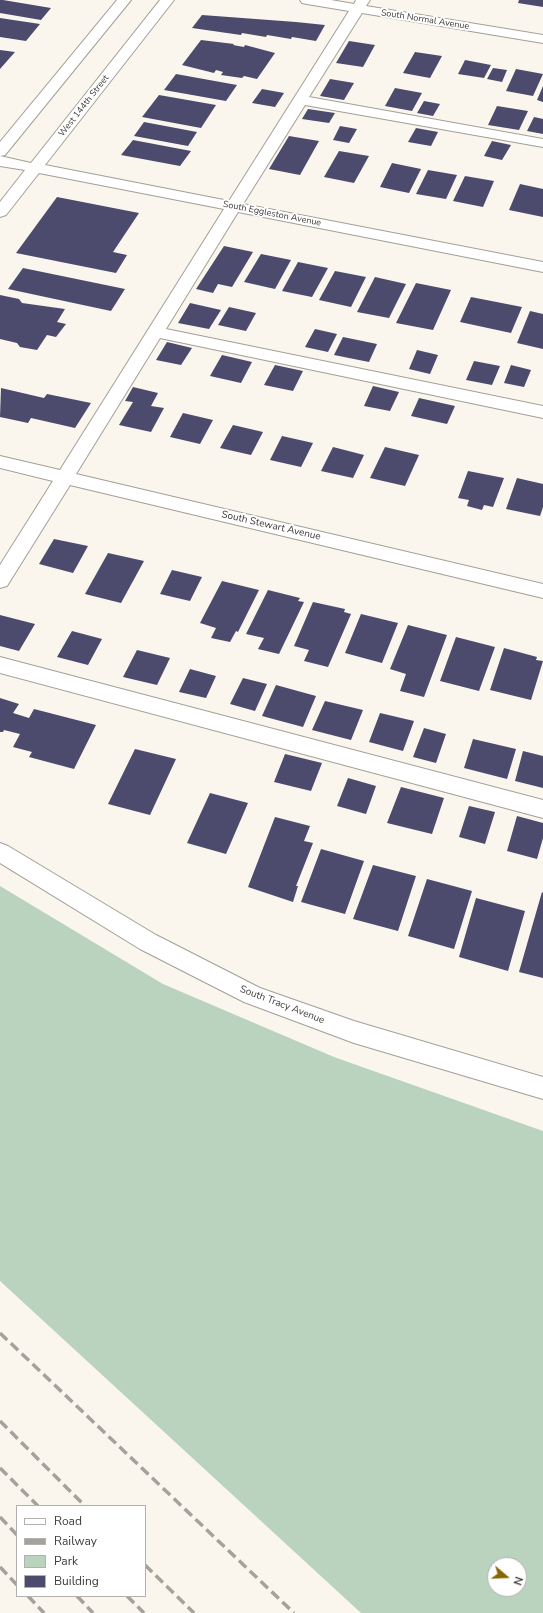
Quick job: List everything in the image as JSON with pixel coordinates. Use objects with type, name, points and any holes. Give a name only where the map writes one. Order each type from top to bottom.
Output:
[{"type":"street","points":[[0,152],[124,0]]},
{"type":"street","name":"West 144th Street","points":[[0,212],[167,0]]},
{"type":"street","name":"South Normal Avenue","points":[[307,0],[360,4],[543,39]]},
{"type":"street","points":[[0,582],[360,4]]},
{"type":"street","points":[[300,100],[543,143]]},
{"type":"street","name":"South Eggleston Avenue","points":[[0,161],[543,267]]},
{"type":"street","points":[[156,332],[543,412]]},
{"type":"street","name":"South Stewart Avenue","points":[[0,462],[543,591]]},
{"type":"street","points":[[0,665],[543,809]]},
{"type":"street","name":"South Tracy Avenue","points":[[0,852],[148,942],[252,995],[354,1032],[543,1088]]},
{"type":"green space","points":[[0,886],[163,984],[334,1057],[543,1131],[543,1613],[361,1613],[0,1281]]},
{"type":"building","points":[[0,0],[51,8],[41,20],[0,13]]},
{"type":"building","points":[[519,0],[543,0],[543,7],[518,3]]},
{"type":"building","points":[[202,15],[325,25],[316,41],[267,35],[266,37],[242,33],[241,35],[192,28]]},
{"type":"building","points":[[0,18],[40,24],[26,41],[0,37]]},
{"type":"building","points":[[201,40],[234,44],[233,45],[244,47],[245,45],[275,53],[257,79],[244,76],[242,78],[221,75],[223,72],[216,70],[214,73],[182,65]]},
{"type":"building","points":[[349,41],[375,45],[363,67],[336,63]]},
{"type":"building","points":[[0,50],[15,52],[0,69]]},
{"type":"building","points":[[415,52],[442,56],[430,78],[403,73]]},
{"type":"building","points":[[465,60],[491,65],[484,78],[458,74]]},
{"type":"building","points":[[493,68],[507,70],[502,82],[487,79]]},
{"type":"building","points":[[516,69],[543,74],[533,96],[506,91]]},
{"type":"building","points":[[176,74],[237,85],[226,101],[164,90]]},
{"type":"building","points":[[330,79],[354,83],[344,100],[320,96]]},
{"type":"building","points":[[543,86],[543,102],[537,100]]},
{"type":"building","points":[[395,88],[422,93],[412,111],[385,106]]},
{"type":"building","points":[[262,89],[284,93],[275,107],[252,103]]},
{"type":"building","points":[[159,95],[216,105],[201,128],[142,117]]},
{"type":"building","points":[[424,101],[440,104],[433,116],[417,113]]},
{"type":"building","points":[[497,106],[528,111],[519,130],[488,125]]},
{"type":"building","points":[[308,109],[335,113],[329,123],[302,119]]},
{"type":"building","points":[[534,117],[543,119],[543,134],[527,131]]},
{"type":"building","points":[[144,122],[197,132],[188,146],[134,136]]},
{"type":"building","points":[[340,126],[357,129],[349,143],[333,140]]},
{"type":"building","points":[[416,128],[438,132],[431,146],[408,142]]},
{"type":"building","points":[[289,136],[319,141],[300,175],[269,169]]},
{"type":"building","points":[[133,140],[191,151],[180,166],[121,155]]},
{"type":"building","points":[[492,141],[511,145],[502,160],[484,156]]},
{"type":"building","points":[[339,151],[369,156],[354,183],[324,177]]},
{"type":"building","points":[[392,163],[421,169],[409,193],[380,187]]},
{"type":"building","points":[[428,170],[457,175],[446,199],[416,194]]},
{"type":"building","points":[[465,176],[494,181],[483,207],[453,201]]},
{"type":"building","points":[[520,184],[543,189],[543,217],[509,210]]},
{"type":"building","points":[[57,197],[139,213],[113,252],[127,255],[116,273],[16,253]]},
{"type":"building","points":[[224,246],[253,252],[232,287],[218,284],[213,293],[196,289]]},
{"type":"building","points":[[261,254],[291,260],[275,289],[244,282]]},
{"type":"building","points":[[298,262],[328,268],[312,297],[282,291]]},
{"type":"building","points":[[23,268],[125,289],[111,311],[8,289]]},
{"type":"building","points":[[335,271],[366,277],[351,307],[319,300]]},
{"type":"building","points":[[375,277],[406,284],[389,318],[357,312]]},
{"type":"building","points":[[416,283],[451,290],[433,330],[396,323]]},
{"type":"building","points":[[0,295],[19,299],[22,303],[65,309],[57,322],[66,324],[56,337],[47,335],[37,350],[20,347],[17,343],[0,339]]},
{"type":"building","points":[[471,297],[522,307],[511,333],[460,322]]},
{"type":"building","points":[[190,303],[221,310],[209,329],[178,323]]},
{"type":"building","points":[[229,307],[256,313],[246,331],[218,325]]},
{"type":"building","points":[[530,311],[543,314],[543,349],[517,343]]},
{"type":"building","points":[[315,329],[337,334],[328,352],[305,347]]},
{"type":"building","points":[[343,337],[377,344],[369,362],[334,355]]},
{"type":"building","points":[[167,342],[192,348],[181,365],[156,360]]},
{"type":"building","points":[[417,350],[438,355],[430,374],[409,369]]},
{"type":"building","points":[[222,355],[252,362],[241,383],[210,376]]},
{"type":"building","points":[[474,361],[500,366],[492,385],[466,380]]},
{"type":"building","points":[[275,365],[303,371],[293,391],[264,385]]},
{"type":"building","points":[[511,365],[531,370],[524,387],[504,383]]},
{"type":"building","points":[[373,386],[399,392],[390,411],[364,406]]},
{"type":"building","points":[[133,387],[158,393],[151,406],[164,408],[151,432],[119,425],[133,402],[125,401]]},
{"type":"building","points":[[1,388],[44,398],[47,394],[91,403],[75,428],[31,418],[28,423],[0,417]]},
{"type":"building","points":[[419,398],[455,406],[447,424],[411,416]]},
{"type":"building","points":[[183,413],[213,420],[200,444],[170,437]]},
{"type":"building","points":[[233,425],[263,432],[251,455],[220,448]]},
{"type":"building","points":[[282,436],[313,443],[301,467],[270,460]]},
{"type":"building","points":[[333,447],[364,455],[353,478],[321,471]]},
{"type":"building","points":[[385,447],[419,455],[405,486],[370,478]]},
{"type":"building","points":[[468,471],[504,478],[493,507],[484,505],[482,510],[467,506],[469,500],[458,498]]},
{"type":"building","points":[[517,478],[543,484],[543,507],[540,516],[506,509]]},
{"type":"building","points":[[54,539],[88,546],[73,573],[39,564]]},
{"type":"building","points":[[108,553],[144,561],[121,603],[85,594]]},
{"type":"building","points":[[172,570],[202,577],[190,601],[160,594]]},
{"type":"building","points":[[222,581],[259,590],[238,632],[236,631],[230,642],[211,638],[216,628],[200,623]]},
{"type":"building","points":[[268,590],[300,598],[298,601],[304,602],[279,654],[258,649],[264,638],[246,634]]},
{"type":"building","points":[[313,602],[345,609],[344,612],[351,614],[328,667],[304,661],[309,650],[294,646]]},
{"type":"building","points":[[361,614],[398,623],[382,663],[345,653]]},
{"type":"building","points":[[0,615],[35,624],[19,651],[0,646]]},
{"type":"building","points":[[408,625],[447,635],[424,697],[400,691],[406,674],[390,669]]},
{"type":"building","points":[[72,631],[102,639],[88,665],[57,657]]},
{"type":"building","points":[[456,637],[495,647],[479,691],[440,681]]},
{"type":"building","points":[[504,648],[537,657],[536,660],[543,661],[531,700],[490,690]]},
{"type":"building","points":[[137,650],[170,658],[157,685],[123,677]]},
{"type":"building","points":[[190,669],[216,676],[206,698],[179,692]]},
{"type":"building","points":[[243,678],[267,684],[255,711],[230,704]]},
{"type":"building","points":[[276,685],[316,696],[303,727],[262,716]]},
{"type":"building","points":[[0,698],[19,704],[13,713],[29,718],[34,709],[96,725],[74,769],[29,757],[32,752],[13,747],[20,734],[4,730],[3,732],[0,732]]},
{"type":"building","points":[[325,701],[363,710],[351,740],[312,730]]},
{"type":"building","points":[[380,713],[414,721],[403,751],[369,742]]},
{"type":"building","points":[[424,728],[446,734],[436,763],[413,757]]},
{"type":"building","points":[[473,739],[516,749],[507,779],[464,768]]},
{"type":"building","points":[[135,749],[176,759],[150,815],[108,804]]},
{"type":"building","points":[[523,751],[543,756],[543,788],[515,781]]},
{"type":"building","points":[[285,754],[322,763],[311,791],[274,782]]},
{"type":"building","points":[[348,778],[376,786],[366,814],[337,806]]},
{"type":"building","points":[[401,787],[444,798],[432,834],[387,823]]},
{"type":"building","points":[[210,793],[248,803],[226,854],[187,843]]},
{"type":"building","points":[[469,806],[495,812],[485,844],[459,837]]},
{"type":"building","points":[[517,816],[543,823],[543,838],[537,859],[507,851]]},
{"type":"building","points":[[275,817],[310,826],[304,841],[313,843],[296,886],[298,886],[293,902],[248,887]]},
{"type":"building","points":[[321,849],[364,861],[345,914],[301,902]]},
{"type":"building","points":[[373,865],[416,876],[398,931],[353,919]]},
{"type":"building","points":[[427,879],[472,891],[454,949],[408,936]]},
{"type":"building","points":[[542,892],[543,893],[543,978],[519,972]]},
{"type":"building","points":[[476,898],[525,911],[508,971],[459,957]]},
{"type":"railway","points":[[0,1333],[294,1613]]},
{"type":"railway","points":[[0,1421],[84,1505]]},
{"type":"railway","points":[[0,1468],[37,1505]]},
{"type":"railway","points":[[0,1517],[16,1534]]},
{"type":"railway","points":[[146,1566],[194,1613]]},
{"type":"railway","points":[[0,1567],[16,1584]]},
{"type":"railway","points":[[29,1597],[44,1613]]},
{"type":"railway","points":[[78,1597],[93,1613]]},
{"type":"railway","points":[[128,1597],[144,1613]]}]
